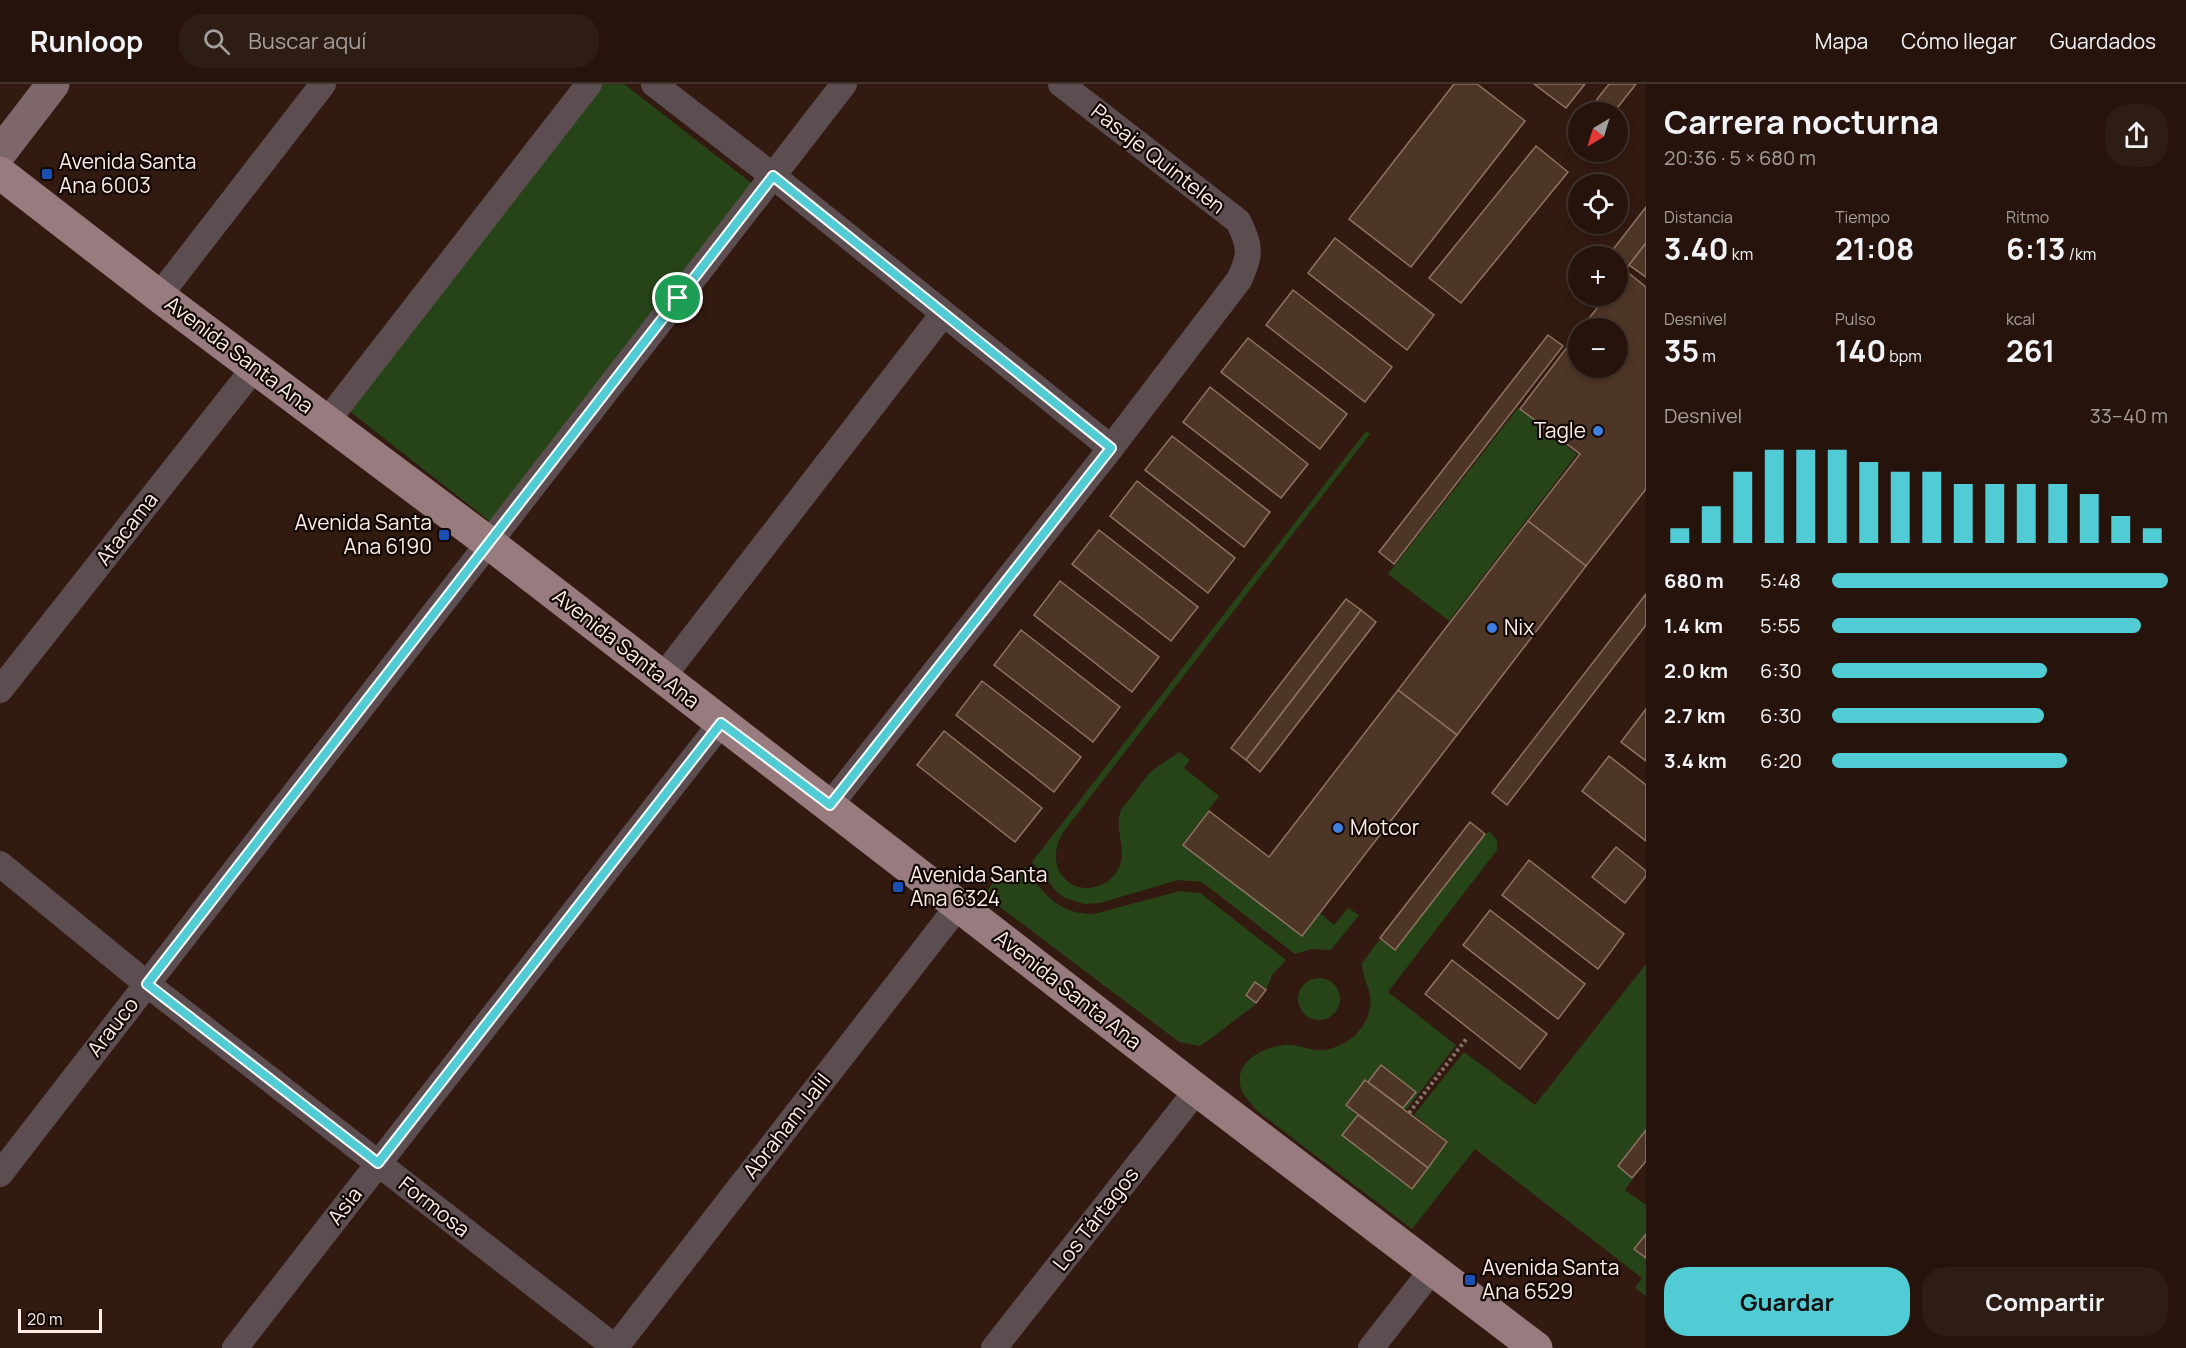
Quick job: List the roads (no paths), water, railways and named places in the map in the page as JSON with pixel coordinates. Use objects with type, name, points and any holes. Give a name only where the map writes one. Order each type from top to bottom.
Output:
[{"type":"main road","points":[[0,153],[53,84]]},
{"type":"main road","name":"Avenida Santa Ana","points":[[0,173],[159,296],[489,543],[1197,1090],[1536,1348]]},
{"type":"street","points":[[159,296],[323,84]]},
{"type":"street","points":[[327,421],[589,84]]},
{"type":"street","points":[[654,84],[773,176],[1111,448],[830,805]]},
{"type":"street","name":"Arauco","points":[[0,1174],[844,84]]},
{"type":"street","name":"Pasaje Quintelen","points":[[1061,84],[1238,221],[1248,239],[1246,264],[1239,280],[1111,448]]},
{"type":"street","points":[[662,678],[943,314]]},
{"type":"street","name":"Atacama","points":[[0,690],[255,367]]},
{"type":"street","name":"Asia","points":[[235,1348],[721,723]]},
{"type":"street","name":"Formosa","points":[[0,864],[147,984],[615,1348]]},
{"type":"street","name":"Abraham Jalil","points":[[615,1348],[959,905]]},
{"type":"street","name":"Los Tártagos","points":[[994,1348],[1197,1090]]},
{"type":"street","points":[[1371,1348],[1432,1270]]},
{"type":"place","name":"Avenida Santa Ana 6003","points":[[47,174]]},
{"type":"place","name":"Tagle","points":[[1598,431]]},
{"type":"place","name":"Avenida Santa Ana 6190","points":[[444,535]]},
{"type":"place","name":"Nix","points":[[1492,628]]},
{"type":"place","name":"Motcor","points":[[1338,828]]},
{"type":"place","name":"Avenida Santa Ana 6324","points":[[898,887]]},
{"type":"place","name":"Avenida Santa Ana 6529","points":[[1470,1280]]}]
